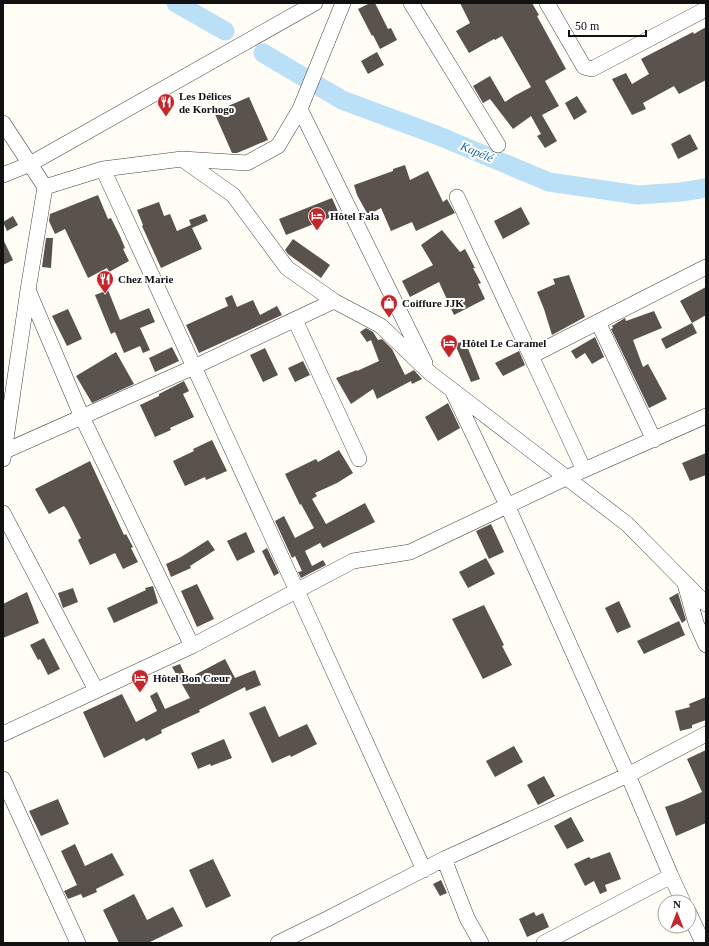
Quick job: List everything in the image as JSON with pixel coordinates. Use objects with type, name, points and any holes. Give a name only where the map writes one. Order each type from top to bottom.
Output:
[{"type":"street","points":[[3,175],[30,164],[315,3]]},
{"type":"street","points":[[45,187],[104,169],[182,159],[247,163],[278,146],[300,109],[343,3]]},
{"type":"street","points":[[411,3],[498,145]]},
{"type":"street","points":[[547,3],[584,67],[588,69],[592,69],[706,9]]},
{"type":"street","points":[[300,109],[430,372]]},
{"type":"street","points":[[3,123],[45,187],[3,455]]},
{"type":"street","points":[[182,159],[233,195],[287,268],[334,301],[381,326],[430,372],[451,389],[627,524],[706,604]]},
{"type":"street","points":[[104,169],[424,870]]},
{"type":"street","points":[[457,197],[584,470]]},
{"type":"street","points":[[530,356],[706,267]]},
{"type":"street","points":[[28,290],[82,417],[192,646]]},
{"type":"street","points":[[3,455],[334,301]]},
{"type":"street","points":[[295,320],[359,459]]},
{"type":"street","points":[[598,322],[654,440]]},
{"type":"street","points":[[451,389],[507,505],[628,775],[679,894]]},
{"type":"street","points":[[3,734],[192,646],[353,561],[410,552],[507,505],[706,416]]},
{"type":"street","points":[[3,513],[96,690]]},
{"type":"street","points":[[685,583],[696,623],[706,645]]},
{"type":"street","points":[[278,943],[444,859],[628,775],[706,734]]},
{"type":"street","points":[[3,779],[78,943]]},
{"type":"street","points":[[444,859],[467,918],[481,943]]},
{"type":"street","points":[[544,943],[671,876]]},
{"type":"street","points":[[697,929],[704,943]]},
{"type":"building","points":[[370,3],[375,3],[388,29],[391,28],[397,40],[380,49],[358,9]]},
{"type":"building","points":[[460,3],[532,3],[539,15],[537,16],[566,69],[545,81],[559,106],[542,115],[557,141],[545,148],[537,136],[541,134],[531,116],[513,129],[490,99],[483,103],[473,86],[490,76],[505,102],[531,87],[502,36],[469,53],[456,31],[470,23]]},
{"type":"building","points":[[706,27],[706,80],[679,94],[674,86],[643,103],[646,109],[632,115],[612,79],[626,73],[632,84],[649,74],[641,59],[693,32],[694,34]]},
{"type":"building","points":[[377,52],[384,65],[368,74],[361,61]]},
{"type":"building","points":[[577,96],[587,112],[574,120],[565,103]]},
{"type":"building","points":[[249,97],[268,140],[237,153],[232,153],[214,112]]},
{"type":"building","points":[[690,134],[698,149],[678,159],[671,144]]},
{"type":"building","points":[[405,165],[410,180],[428,171],[443,202],[447,199],[455,213],[416,231],[412,222],[391,231],[381,208],[368,215],[357,195],[354,185],[393,171],[393,169]]},
{"type":"building","points":[[98,195],[108,219],[111,218],[120,236],[125,248],[123,249],[129,261],[109,272],[107,268],[88,278],[65,229],[55,234],[49,221],[50,214]]},
{"type":"building","points":[[332,198],[339,214],[286,235],[279,219]]},
{"type":"building","points":[[159,202],[164,216],[170,214],[177,231],[191,225],[189,220],[205,214],[208,221],[192,228],[202,249],[161,268],[142,226],[143,225],[137,210]]},
{"type":"building","points":[[521,207],[530,224],[503,239],[494,221]]},
{"type":"building","points":[[13,216],[18,225],[7,231],[3,222]]},
{"type":"building","points":[[442,230],[460,252],[465,249],[481,283],[478,284],[485,299],[454,315],[439,282],[410,297],[402,281],[433,265],[421,245]]},
{"type":"building","points":[[46,238],[53,238],[51,268],[42,267]]},
{"type":"building","points":[[3,239],[13,260],[3,265]]},
{"type":"building","points":[[293,239],[330,265],[321,278],[288,254],[285,250]]},
{"type":"building","points":[[569,275],[585,317],[552,335],[537,292],[555,284],[553,279]]},
{"type":"building","points":[[706,287],[706,315],[692,323],[680,301]]},
{"type":"building","points":[[108,290],[120,320],[149,308],[155,322],[140,328],[150,350],[143,353],[140,346],[124,353],[115,332],[111,334],[95,295]]},
{"type":"building","points":[[232,295],[237,307],[253,300],[260,315],[277,306],[282,315],[199,353],[186,325],[228,306],[225,298]]},
{"type":"building","points":[[68,309],[82,339],[67,346],[52,316]]},
{"type":"building","points":[[654,311],[662,328],[633,340],[643,367],[648,364],[667,399],[649,408],[611,329],[613,328],[612,326],[625,318],[626,321]]},
{"type":"building","points":[[692,323],[697,333],[666,349],[661,339]]},
{"type":"building","points":[[366,328],[373,332],[378,340],[382,339],[392,349],[405,375],[414,370],[422,379],[412,384],[411,381],[377,399],[373,389],[351,404],[336,378],[357,371],[379,361],[371,340],[367,342],[360,332]]},
{"type":"building","points":[[595,337],[604,357],[592,364],[585,353],[576,359],[571,351]]},
{"type":"building","points":[[465,341],[480,379],[471,382],[455,344]]},
{"type":"building","points":[[172,347],[179,361],[155,372],[149,358]]},
{"type":"building","points":[[265,348],[278,375],[263,382],[250,355]]},
{"type":"building","points":[[519,351],[525,365],[503,376],[495,363]]},
{"type":"building","points":[[116,352],[134,384],[92,403],[76,376]]},
{"type":"building","points":[[303,361],[310,375],[295,382],[288,368]]},
{"type":"building","points":[[184,381],[189,391],[183,394],[194,417],[155,437],[140,405]]},
{"type":"building","points":[[448,403],[460,428],[438,441],[425,417]]},
{"type":"building","points":[[212,440],[227,471],[206,480],[205,477],[185,486],[173,461]]},
{"type":"building","points":[[339,450],[353,473],[337,483],[315,493],[317,496],[312,499],[326,524],[365,503],[375,522],[323,548],[320,543],[305,551],[312,566],[323,560],[326,565],[301,578],[298,572],[302,571],[295,556],[292,558],[275,521],[284,516],[295,538],[314,528],[301,504],[300,505],[285,474],[316,459],[318,462]]},
{"type":"building","points":[[706,453],[706,475],[690,481],[682,463]]},
{"type":"building","points":[[90,461],[124,535],[126,534],[133,547],[131,548],[138,562],[123,569],[115,553],[90,565],[78,540],[81,538],[67,510],[64,506],[49,514],[35,489]]},
{"type":"building","points":[[491,524],[504,552],[489,559],[476,531]]},
{"type":"building","points":[[246,532],[255,552],[237,561],[227,541]]},
{"type":"building","points":[[208,540],[215,550],[190,566],[191,568],[171,577],[166,564],[181,557]]},
{"type":"building","points":[[267,548],[279,573],[274,576],[262,551]]},
{"type":"building","points":[[486,558],[495,574],[468,588],[459,572]]},
{"type":"building","points":[[197,584],[214,619],[197,627],[181,591]]},
{"type":"building","points":[[153,586],[158,603],[114,623],[107,608],[146,590],[145,588]]},
{"type":"building","points":[[73,588],[78,602],[63,608],[58,593]]},
{"type":"building","points":[[27,592],[39,623],[3,638],[3,604]]},
{"type":"building","points":[[678,593],[686,620],[682,623],[669,598]]},
{"type":"building","points":[[619,601],[631,627],[617,633],[605,608]]},
{"type":"building","points":[[484,605],[504,645],[502,646],[512,665],[483,679],[452,619]]},
{"type":"building","points":[[679,621],[685,635],[644,654],[637,641]]},
{"type":"building","points":[[44,638],[60,669],[48,675],[40,659],[38,660],[30,645]]},
{"type":"building","points":[[225,659],[235,678],[255,670],[261,685],[246,691],[245,687],[199,710],[200,712],[161,730],[162,733],[146,741],[144,738],[104,758],[83,712],[122,694],[136,722],[157,711],[150,696],[157,692],[165,709],[190,698],[172,667],[180,664],[187,679]]},
{"type":"building","points":[[706,697],[706,720],[692,725],[692,728],[680,731],[675,711],[690,707],[689,704]]},
{"type":"building","points":[[265,706],[279,737],[307,724],[317,744],[291,757],[290,755],[272,763],[249,713]]},
{"type":"building","points":[[224,739],[232,758],[198,769],[191,753]]},
{"type":"building","points":[[514,746],[523,762],[495,777],[486,761]]},
{"type":"building","points":[[706,750],[706,823],[676,836],[665,807],[702,792],[687,759]]},
{"type":"building","points":[[544,776],[555,796],[538,805],[527,785]]},
{"type":"building","points":[[58,799],[69,824],[41,836],[29,811]]},
{"type":"building","points":[[571,817],[584,841],[567,849],[554,826]]},
{"type":"building","points":[[75,844],[85,866],[112,853],[124,875],[96,889],[97,892],[83,898],[81,894],[68,899],[64,891],[77,885],[61,851]]},
{"type":"building","points":[[610,852],[621,879],[605,885],[607,891],[600,894],[594,881],[585,886],[574,864],[589,857],[591,859]]},
{"type":"building","points":[[213,859],[231,896],[206,908],[189,870]]},
{"type":"building","points":[[441,880],[447,893],[440,896],[433,884]]},
{"type":"building","points":[[134,894],[147,920],[173,907],[183,926],[148,943],[119,943],[103,910]]},
{"type":"building","points":[[534,912],[536,916],[543,913],[549,927],[527,937],[519,919]]},
{"type":"waterway","name":"Kapélé","points":[[176,3],[225,31]]},
{"type":"waterway","name":"Kapélé","points":[[263,53],[342,100],[439,136],[549,182],[638,195],[681,192],[706,188]]},
{"type":"place","name":"Les Délices de Korhogo","points":[[166,117]]},
{"type":"place","name":"Hôtel Fala","points":[[317,231]]},
{"type":"place","name":"Chez Marie","points":[[105,294]]},
{"type":"place","name":"Coiffure JJK","points":[[389,318]]},
{"type":"place","name":"Hôtel Le Caramel","points":[[449,358]]},
{"type":"place","name":"Hôtel Bon Cœur","points":[[140,693]]}]
